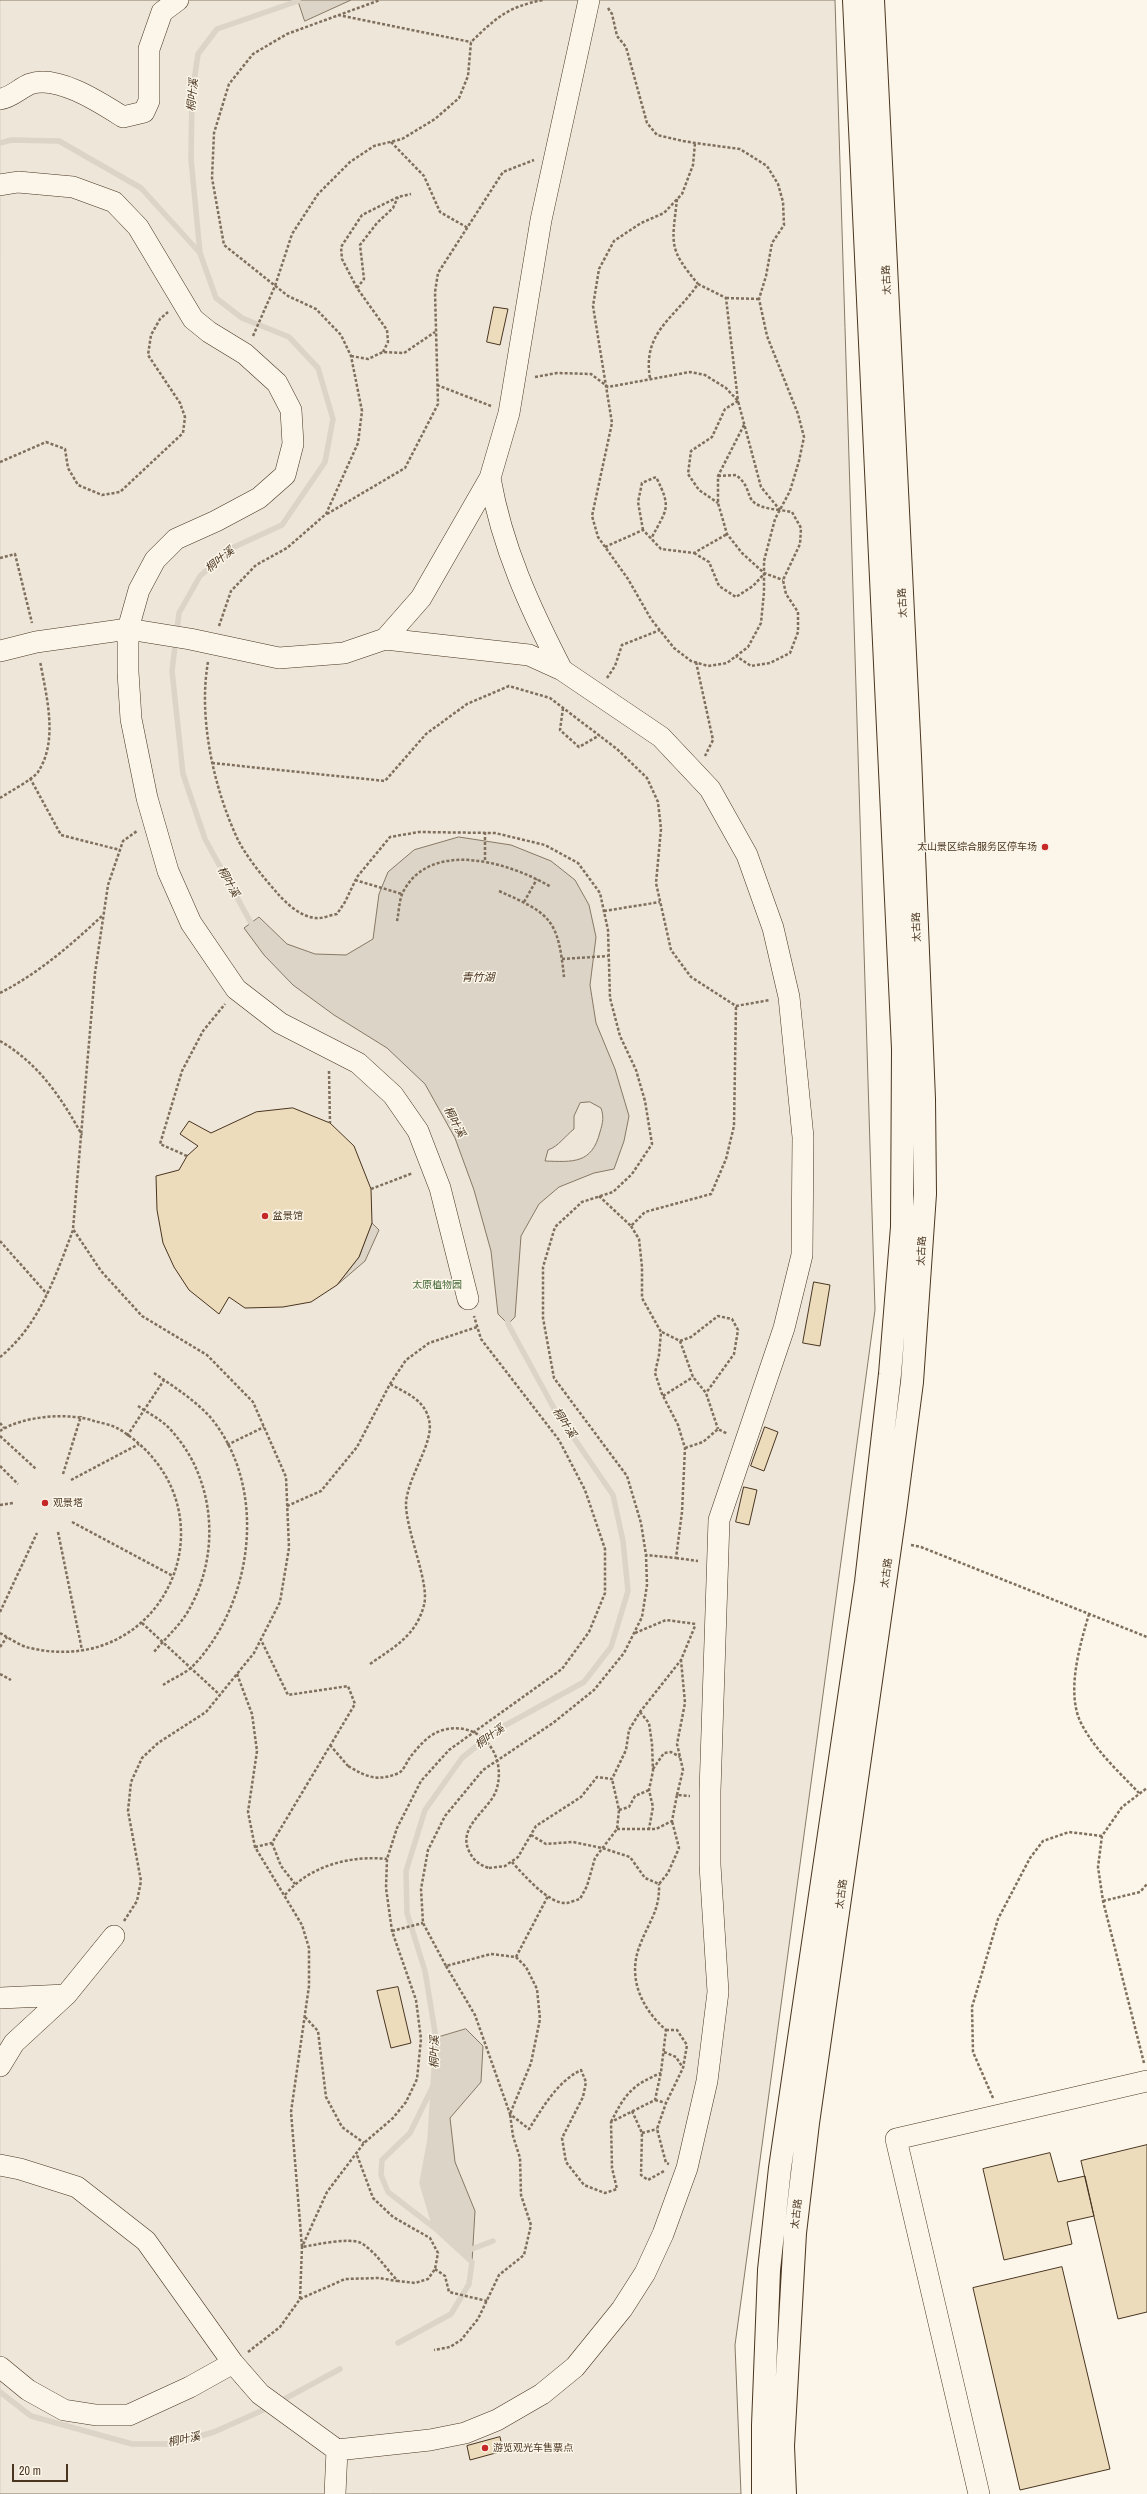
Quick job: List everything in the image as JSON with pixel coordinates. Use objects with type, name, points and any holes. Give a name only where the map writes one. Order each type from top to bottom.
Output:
[{"type":"main road","name":"太古路","points":[[763,2494],[762,2425],[769,2270],[780,2168],[866,1582],[890,1374],[902,1220],[903,1049],[854,0]]},
{"type":"main road","name":"太古路","points":[[785,2494],[783,2446],[794,2233],[912,1382],[920,1291],[925,1194],[924,1107],[910,756],[873,0]]},
{"type":"lane","points":[[0,99],[31,83],[55,83],[82,93],[123,117],[144,112],[149,101],[149,49],[162,12],[178,0]]},
{"type":"lane","points":[[385,639],[421,598],[490,478],[509,413],[541,220],[554,161],[598,4]]},
{"type":"lane","points":[[0,184],[18,182],[73,187],[114,202],[138,227],[193,319],[209,332],[245,354],[277,383],[290,410],[293,444],[285,475],[259,498],[216,521],[176,539],[155,560],[139,590],[128,629],[131,719],[152,819],[168,871],[191,923],[236,989],[280,1023],[358,1063],[393,1095],[418,1131],[432,1166],[440,1188],[468,1299]]},
{"type":"lane","points":[[490,478],[497,518],[533,615],[562,670]]},
{"type":"lane","points":[[0,651],[36,642],[128,629],[190,639],[279,658],[344,653],[385,639],[530,655],[562,670],[661,737],[710,789],[747,855],[773,928],[789,996],[803,1137],[802,1255],[784,1328],[719,1520],[710,1797],[710,1865],[718,1992],[707,2081],[686,2168],[663,2234],[645,2273],[622,2310],[575,2366],[542,2394],[497,2420],[465,2433],[430,2440],[337,2450],[260,2394],[233,2363],[146,2241],[77,2188],[20,2169],[0,2165]]},
{"type":"lane","points":[[0,2066],[14,2043],[66,1995],[114,1936]]},
{"type":"lane","points":[[0,1998],[66,1995]]},
{"type":"lane","points":[[979,2494],[896,2139],[1000,2115],[1146,2074]]},
{"type":"lane","points":[[0,2367],[28,2390],[64,2410],[96,2415],[129,2415],[190,2387],[233,2363]]},
{"type":"lane","points":[[335,2494],[337,2450]]},
{"type":"path","points":[[255,332],[276,286],[292,234],[318,194],[350,162],[374,146],[402,138],[435,119],[459,98],[468,76],[471,42],[502,13],[526,3],[543,0]]},
{"type":"path","points":[[598,4],[612,14],[617,36],[626,47],[647,123],[656,135],[695,143],[740,149],[767,166],[778,184],[783,202],[784,225],[772,243],[766,276],[759,299],[767,336],[798,414],[804,437],[790,491],[775,519],[764,561],[760,623],[748,647],[727,663],[708,666],[696,662],[674,648],[660,630],[598,537],[592,516],[608,453],[612,423],[608,387],[594,306],[599,269],[614,241],[641,223],[664,213],[682,194],[693,164],[695,143]]},
{"type":"path","points":[[338,15],[471,42]]},
{"type":"path","points":[[391,142],[424,176],[440,212],[468,228]]},
{"type":"path","points":[[326,514],[405,468],[438,404],[435,292],[438,273],[503,172],[536,159],[554,161]]},
{"type":"path","points":[[383,352],[388,342],[387,330],[357,288],[342,259],[341,247],[362,215],[398,198],[411,194]]},
{"type":"path","points":[[357,288],[364,279],[360,245],[377,223],[393,208],[398,198]]},
{"type":"path","points":[[677,199],[672,242],[679,261],[698,284],[726,298],[759,299]]},
{"type":"path","points":[[650,378],[647,363],[651,344],[668,318],[686,302],[698,284]]},
{"type":"path","points":[[726,298],[738,401],[760,487],[780,510]]},
{"type":"path","points":[[0,462],[46,442],[65,449],[68,468],[78,485],[102,495],[120,492],[183,433],[185,417],[180,403],[148,355],[150,335],[160,319],[182,300]]},
{"type":"path","points":[[351,356],[368,359],[383,352],[404,353],[436,331]]},
{"type":"path","points":[[515,380],[558,372],[591,374],[608,387],[650,378],[690,372],[705,375],[726,388],[738,401]]},
{"type":"path","points":[[437,385],[509,413]]},
{"type":"path","points":[[718,503],[700,490],[688,474],[692,451],[712,438],[725,409],[738,401]]},
{"type":"path","points":[[744,424],[718,476],[718,503],[727,534],[764,573],[783,580]]},
{"type":"path","points":[[718,476],[736,475],[745,486],[750,500],[762,508],[792,512],[801,528],[800,544],[783,580],[786,594],[798,612],[798,632],[790,653],[770,663],[751,666],[736,656]]},
{"type":"path","points":[[651,539],[665,513],[667,499],[656,477],[642,483],[638,502],[643,530],[651,539],[661,549],[694,553],[709,562],[719,586],[736,597],[753,586],[764,573]]},
{"type":"path","points":[[605,547],[643,530]]},
{"type":"path","points":[[694,553],[727,534]]},
{"type":"path","points":[[0,558],[15,554],[36,642],[47,702],[50,732],[46,752],[37,773],[0,798]]},
{"type":"path","points":[[592,691],[606,680],[615,666],[622,645],[660,630]]},
{"type":"path","points":[[696,662],[713,740],[696,774]]},
{"type":"path","points":[[212,763],[385,781],[426,734],[467,704],[509,686],[550,698],[617,749],[647,778],[658,802],[661,829],[656,883],[660,902],[671,950],[691,976],[736,1006],[789,996]]},
{"type":"path","points":[[563,708],[560,730],[579,747],[600,735]]},
{"type":"path","points":[[30,778],[61,835],[120,850]]},
{"type":"path","points":[[0,1357],[36,1315],[47,1294],[73,1229],[82,1135],[94,973],[108,885],[123,841],[152,819]]},
{"type":"path","points":[[485,832],[485,860]]},
{"type":"path","points":[[397,921],[402,894],[416,874],[436,864],[463,859],[485,860],[510,867],[537,879],[551,888]]},
{"type":"path","points":[[524,902],[537,879]]},
{"type":"path","points":[[355,880],[402,894]]},
{"type":"path","points":[[499,891],[524,902],[551,921],[560,943],[564,977]]},
{"type":"path","points":[[604,911],[660,902]]},
{"type":"path","points":[[0,993],[29,978],[65,950],[104,915]]},
{"type":"path","points":[[562,959],[608,956]]},
{"type":"path","points":[[187,1156],[160,1144],[182,1071],[203,1031],[236,989]]},
{"type":"path","points":[[631,1226],[645,1212],[710,1194],[726,1159],[734,1126],[736,1006]]},
{"type":"path","points":[[0,1041],[34,1065],[61,1098],[82,1135]]},
{"type":"path","points":[[329,1048],[330,1122]]},
{"type":"path","points":[[371,1189],[432,1166]]},
{"type":"path","points":[[599,1196],[631,1226],[639,1240],[642,1267],[642,1298],[661,1332],[659,1355],[655,1373],[663,1396],[678,1424],[685,1448],[682,1512],[676,1558],[646,1555]]},
{"type":"path","points":[[73,1229],[101,1271],[142,1316],[207,1354],[253,1402],[286,1476],[289,1548],[280,1602],[254,1653],[206,1712],[158,1743],[142,1758],[131,1782],[128,1811],[141,1881],[137,1901],[114,1936]]},
{"type":"path","points":[[0,1241],[47,1294]]},
{"type":"path","points":[[302,2247],[327,2192],[364,2143],[393,2118],[406,2102],[417,2079],[421,2039],[416,2000],[392,1931],[386,1888],[386,1859],[397,1828],[421,1781],[449,1750],[562,1669],[589,1632],[605,1593],[606,1549],[585,1490],[558,1440],[481,1339],[468,1299]]},
{"type":"path","points":[[680,1341],[691,1337],[718,1316],[732,1319],[738,1330],[734,1354],[706,1393]]},
{"type":"path","points":[[287,1506],[321,1491],[357,1447],[390,1384],[406,1360],[429,1343],[477,1327]]},
{"type":"path","points":[[661,1332],[680,1341],[693,1377],[706,1393],[718,1429],[745,1442]]},
{"type":"path","points":[[154,1373],[182,1392],[211,1418],[232,1453],[244,1490],[248,1530],[242,1574],[228,1614],[210,1645],[190,1668],[164,1685]]},
{"type":"path","points":[[663,1396],[693,1377]]},
{"type":"path","points":[[128,1436],[143,1410],[164,1380]]},
{"type":"path","points":[[370,1664],[410,1635],[425,1604],[422,1576],[411,1536],[406,1504],[411,1478],[426,1445],[429,1420],[417,1399],[390,1384]]},
{"type":"path","points":[[138,1406],[167,1427],[189,1454],[206,1493],[210,1535],[203,1574],[186,1614],[153,1653]]},
{"type":"path","points":[[63,1474],[81,1416]]},
{"type":"path","points":[[0,1431],[4,1428],[42,1417],[81,1416],[118,1429],[150,1452],[172,1485],[182,1522],[179,1561],[164,1597],[142,1623],[105,1646],[67,1653],[28,1648],[0,1633]]},
{"type":"path","points":[[0,1423],[4,1428]]},
{"type":"path","points":[[227,1445],[264,1427]]},
{"type":"path","points":[[685,1448],[703,1442],[718,1429]]},
{"type":"path","points":[[0,1436],[36,1469]]},
{"type":"path","points":[[71,1480],[139,1444]]},
{"type":"path","points":[[0,1466],[18,1484]]},
{"type":"path","points":[[0,1505],[13,1503]]},
{"type":"path","points":[[72,1522],[173,1576]]},
{"type":"path","points":[[58,1532],[82,1650]]},
{"type":"path","points":[[0,1612],[37,1533]]},
{"type":"path","points":[[891,1542],[921,1547],[1147,1637]]},
{"type":"path","points":[[1089,1614],[1079,1648],[1074,1694],[1081,1724],[1100,1752],[1140,1793]]},
{"type":"path","points":[[635,1633],[666,1620],[696,1624],[716,1632]]},
{"type":"path","points":[[142,1623],[220,1695]]},
{"type":"path","points":[[512,1862],[528,1880],[548,1896],[566,1903],[580,1899],[587,1886],[595,1858],[616,1829],[619,1810],[612,1779],[626,1750],[629,1730],[640,1712],[681,1660],[696,1624]]},
{"type":"path","points":[[0,1647],[7,1637]]},
{"type":"path","points":[[255,1847],[272,1843],[355,1704],[348,1686],[288,1695],[261,1640]]},
{"type":"path","points":[[632,2111],[642,2133],[641,2175],[648,2180],[663,2173],[666,2163],[657,2129],[666,2103],[683,2068],[687,2045],[677,2030],[666,2030],[652,2018],[637,1992],[636,1968],[639,1946],[660,1901],[659,1884],[668,1873],[679,1848],[672,1821],[683,1770],[677,1744],[685,1702],[681,1660]]},
{"type":"path","points":[[0,1674],[11,1680]]},
{"type":"path","points":[[237,1674],[252,1714],[257,1751],[248,1812],[255,1847],[263,1863],[285,1895],[302,1925],[309,1948],[309,1986],[291,2112],[302,2247],[300,2299]]},
{"type":"path","points":[[640,1712],[649,1723],[652,1771],[649,1790],[653,1807],[649,1829]]},
{"type":"path","points":[[330,1745],[348,1766],[367,1778],[387,1776],[401,1772],[427,1738],[444,1730],[463,1729],[479,1734],[490,1745],[499,1769],[496,1790],[490,1802],[476,1818],[467,1835],[466,1846],[473,1858],[489,1868],[505,1866],[518,1857],[536,1826],[580,1797],[597,1776],[612,1779]]},
{"type":"path","points":[[652,1771],[664,1753],[671,1752],[680,1757]]},
{"type":"path","points":[[1146,2074],[1103,1901],[1098,1867],[1102,1836],[1122,1807],[1147,1788]]},
{"type":"path","points":[[619,1810],[629,1807],[635,1796],[649,1790]]},
{"type":"path","points":[[677,1795],[710,1797]]},
{"type":"path","points":[[616,1829],[656,1829],[672,1821]]},
{"type":"path","points":[[1000,2115],[973,2052],[972,2007],[998,1919],[1030,1858],[1044,1840],[1069,1832],[1102,1836]]},
{"type":"path","points":[[531,1835],[546,1844],[573,1842],[602,1848],[630,1857],[646,1878],[659,1884]]},
{"type":"path","points":[[272,1843],[281,1866],[295,1884]]},
{"type":"path","points":[[285,1895],[295,1884],[320,1868],[349,1860],[370,1857],[386,1859]]},
{"type":"path","points":[[1103,1901],[1140,1892],[1147,1884]]},
{"type":"path","points":[[516,1957],[548,1896]]},
{"type":"path","points":[[392,1931],[423,1923]]},
{"type":"path","points":[[446,1966],[475,2015],[510,2114],[522,2124],[529,2129],[548,2100],[570,2076],[581,2070],[586,2082],[583,2097],[562,2138],[566,2162],[584,2185],[605,2193],[617,2189],[612,2168],[611,2122],[623,2098],[643,2080],[662,2072]]},
{"type":"path","points":[[305,2017],[318,2031],[326,2097],[342,2127],[364,2143]]},
{"type":"path","points":[[655,2100],[662,2072],[666,2030]]},
{"type":"path","points":[[664,2052],[676,2057],[683,2068]]},
{"type":"path","points":[[611,2122],[655,2100],[666,2103]]},
{"type":"path","points":[[642,2133],[657,2129]]},
{"type":"path","points":[[233,2363],[280,2327],[300,2299],[345,2279],[379,2278],[415,2283],[428,2278],[435,2269],[438,2253],[430,2238],[393,2217],[373,2198],[356,2155]]},
{"type":"path","points":[[666,2163],[686,2168]]},
{"type":"path","points":[[302,2247],[338,2242],[360,2242],[376,2256],[398,2281]]},
{"type":"path","points":[[435,2269],[445,2276],[449,2292],[488,2301]]},
{"type":"green space","name":"太原植物园","points":[[0,0],[835,0],[875,1310],[735,2345],[741,2494],[0,2494]]},
{"type":"water","points":[[298,0],[351,0],[305,21]]},
{"type":"water","name":"青竹湖","points":[[459,837],[511,845],[551,861],[575,880],[589,905],[596,937],[590,985],[596,1023],[615,1069],[629,1116],[624,1141],[614,1169],[594,1173],[559,1187],[539,1204],[521,1236],[515,1317],[508,1324],[498,1314],[491,1251],[474,1190],[455,1138],[425,1084],[387,1048],[334,1015],[293,985],[264,955],[244,928],[259,917],[287,944],[315,954],[346,955],[373,939],[379,894],[388,872],[414,850]],"holes":[[[590,1102],[601,1108],[603,1120],[600,1132],[592,1150],[586,1156],[573,1161],[545,1161],[548,1150],[559,1143],[574,1129],[574,1116],[580,1103]]]},
{"type":"water","points":[[372,1223],[379,1230],[365,1261],[337,1285],[359,1257]]},
{"type":"water","points":[[466,2029],[483,2046],[481,2082],[450,2118],[455,2162],[475,2211],[472,2262],[436,2229],[422,2183],[430,2140],[436,2038]]},
{"type":"building","points":[[494,307],[508,309],[500,345],[487,342]]},
{"type":"building","name":"盆景馆","points":[[293,1108],[330,1123],[354,1146],[371,1189],[372,1223],[359,1257],[337,1285],[311,1302],[283,1307],[245,1308],[229,1297],[219,1314],[189,1290],[174,1267],[163,1243],[157,1210],[156,1176],[179,1170],[187,1156],[198,1146],[180,1134],[189,1121],[211,1133],[256,1112]]},
{"type":"building","points":[[814,1282],[830,1285],[820,1346],[803,1343]]},
{"type":"building","points":[[765,1427],[778,1432],[764,1471],[751,1466]]},
{"type":"building","points":[[744,1487],[757,1490],[749,1525],[736,1522]]},
{"type":"building","points":[[398,1987],[411,2043],[391,2048],[377,1991]]},
{"type":"building","points":[[1147,2145],[1147,2312],[1118,2319],[1081,2161]]},
{"type":"building","points":[[1050,2153],[1058,2182],[1085,2176],[1094,2216],[1067,2222],[1072,2244],[1004,2260],[983,2169]]},
{"type":"building","points":[[1062,2267],[1110,2469],[1020,2490],[973,2288]]},
{"type":"building","name":"游览观光车售票点","points":[[500,2437],[503,2451],[470,2460],[467,2446]]},
{"type":"waterway","name":"桐叶溪","points":[[255,927],[251,923],[205,839],[183,774],[172,671],[179,613],[200,576],[232,548],[282,525],[325,462],[333,419],[318,368],[289,337],[242,318],[216,298],[200,253],[191,159],[192,95],[198,54],[217,29],[298,1]]},
{"type":"waterway","name":"桐叶溪","points":[[0,143],[11,140],[59,141],[141,188],[200,253]]},
{"type":"waterway","name":"桐叶溪","points":[[398,2343],[451,2314],[469,2284],[472,2262],[436,2229],[388,2192],[381,2175],[382,2160],[410,2133],[433,2086],[436,2038],[425,1971],[407,1913],[406,1871],[425,1810],[462,1758],[495,1731],[584,1682],[611,1647],[628,1591],[623,1541],[613,1495],[556,1412],[508,1324],[507,1317]]},
{"type":"waterway","name":"桐叶溪","points":[[433,2092],[430,2140],[422,2183],[435,2227]]},
{"type":"waterway","name":"桐叶溪","points":[[472,2249],[493,2241]]},
{"type":"waterway","name":"桐叶溪","points":[[279,2402],[340,2369]]},
{"type":"waterway","name":"桐叶溪","points":[[0,2392],[31,2416],[132,2444],[172,2444],[214,2432],[270,2407]]},
{"type":"place","name":"太山景区综合服务区停车场","points":[[1045,847]]},
{"type":"place","name":"盆景馆","points":[[265,1216]]},
{"type":"place","name":"观景塔","points":[[45,1503]]},
{"type":"place","name":"游览观光车售票点","points":[[485,2448]]}]
